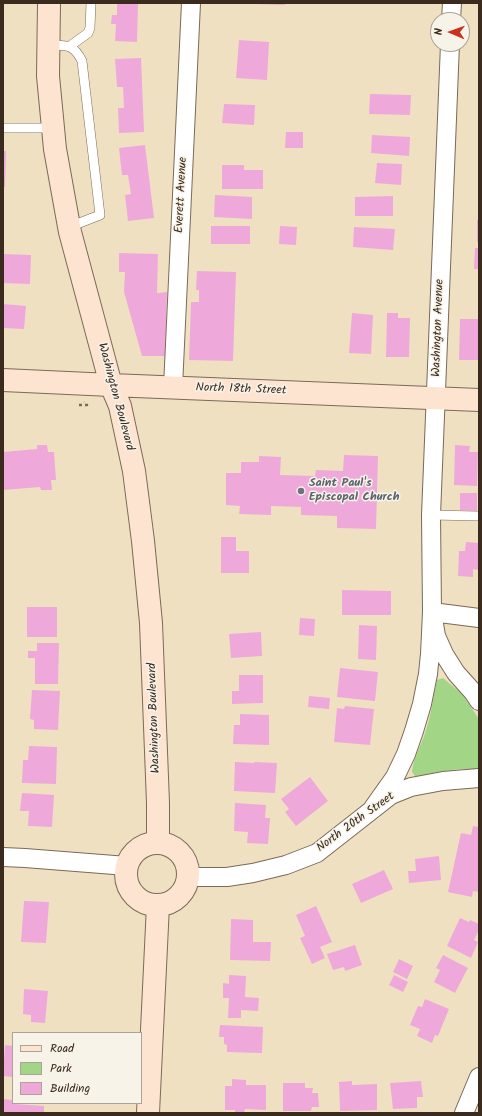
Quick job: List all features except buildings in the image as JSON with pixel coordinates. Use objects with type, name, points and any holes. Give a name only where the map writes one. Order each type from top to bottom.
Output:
[{"type":"street","name":"Washington Boulevard","points":[[49,3],[48,76],[55,149],[69,227],[111,385],[120,406],[134,471],[145,556],[151,623],[158,803],[158,843]]},
{"type":"street","name":"Everett Avenue","points":[[173,387],[191,3]]},
{"type":"street","name":"Washington Avenue","points":[[373,808],[395,778],[406,754],[422,704],[428,674],[432,612],[431,515],[450,52]]},
{"type":"street","name":"North 18th Street","points":[[3,380],[479,400]]},
{"type":"street","name":"Washington Avenue","points":[[432,612],[436,636],[444,654],[456,673],[479,701]]},
{"type":"street","points":[[432,612],[479,618]]},
{"type":"street","name":"North 20th Street","points":[[188,876],[227,877],[253,873],[286,864],[317,853],[390,795],[411,787],[443,781],[479,778]]},
{"type":"street","points":[[158,843],[173,848],[179,853],[184,860],[188,876],[182,892],[175,899],[158,905],[149,904],[140,900],[133,894],[128,885],[126,876],[127,866],[134,854],[139,849],[158,843]]},
{"type":"street","points":[[3,858],[26,858],[127,866]]},
{"type":"street","points":[[148,1113],[158,905]]},
{"type":"street","points":[[464,1113],[479,1077]]},
{"type":"street","points":[[149,1083],[155,1113]]},
{"type":"lane","points":[[70,46],[88,33],[90,28],[91,3]]},
{"type":"lane","points":[[49,45],[70,46],[78,52],[82,61],[100,215],[69,227]]},
{"type":"lane","points":[[3,128],[53,128]]},
{"type":"lane","points":[[431,515],[479,516]]},
{"type":"green space","points":[[443,678],[462,694],[479,719],[479,770],[459,769],[438,772],[421,777],[415,776],[412,772],[415,757],[427,727],[437,680]]},
{"type":"place","name":"Saint Paul's Episcopal Church","points":[[301,491]]}]
